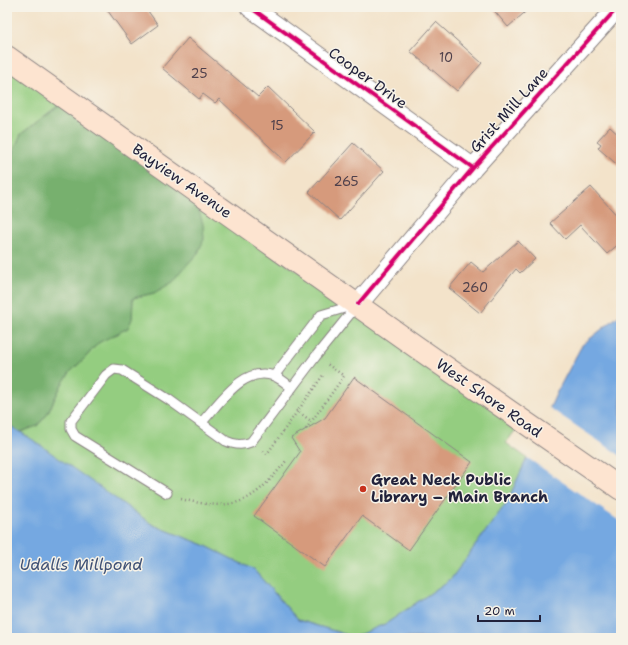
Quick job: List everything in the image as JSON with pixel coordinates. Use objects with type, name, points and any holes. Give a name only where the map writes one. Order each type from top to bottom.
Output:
[{"type":"main road","name":"Bayview Avenue","points":[[7,57],[358,304]]},
{"type":"main road","name":"West Shore Road","points":[[358,304],[519,419],[621,489]]},
{"type":"street","name":"Cooper Drive","points":[[250,7],[473,168]]},
{"type":"street","name":"Grist Mill Lane","points":[[358,304],[473,168],[618,7]]},
{"type":"lane","points":[[167,493],[154,487],[75,436],[71,429],[71,421],[106,375],[114,369],[122,370],[168,399],[226,441],[235,445],[245,445],[251,442],[316,356],[358,304]]},
{"type":"lane","points":[[274,376],[321,315],[358,304]]},
{"type":"lane","points":[[201,423],[240,382],[252,375],[261,374],[274,376],[292,388]]},
{"type":"path","points":[[306,429],[344,376],[316,356]]},
{"type":"path","points":[[302,414],[311,422]]},
{"type":"path","points":[[167,493],[199,503],[218,505],[233,503],[247,499],[260,491],[286,461]]},
{"type":"green space","points":[[7,57],[67,99],[21,134],[7,167]]},
{"type":"green space","points":[[67,99],[197,204],[203,224],[204,239],[198,253],[173,282],[154,293],[133,298],[132,319],[128,328],[98,343],[71,371],[62,384],[46,416],[37,426],[20,432],[7,424],[7,167],[21,134]]},
{"type":"green space","points":[[197,204],[522,421],[506,443],[527,458],[507,502],[451,579],[387,623],[354,637],[298,620],[254,570],[204,545],[153,525],[20,432],[37,426],[46,416],[62,384],[71,371],[98,343],[108,337],[118,334],[132,318],[133,298],[154,293],[198,253]]},
{"type":"water","name":"Udalls Millpond","points":[[621,314],[621,638],[7,638],[7,424],[33,440],[153,525],[204,545],[254,570],[298,620],[354,637],[387,623],[451,579],[507,502],[557,392],[582,345]]},
{"type":"pier","points":[[548,407],[621,456],[621,522],[526,457]]},
{"type":"building","points":[[105,7],[145,7],[158,25],[132,44]]},
{"type":"building","points":[[491,7],[531,7],[508,27]]},
{"type":"building","points":[[436,22],[482,63],[457,91],[410,51]]},
{"type":"building","points":[[188,38],[258,97],[268,87],[315,132],[286,162],[219,99],[215,103],[203,94],[199,99],[162,68]]},
{"type":"building","points":[[610,127],[621,137],[621,168],[598,148],[601,144],[597,141]]},
{"type":"building","points":[[353,143],[384,171],[340,220],[309,192]]},
{"type":"building","points":[[591,187],[621,220],[621,242],[607,254],[580,225],[565,239],[550,223]]},
{"type":"building","points":[[518,241],[535,259],[520,273],[516,269],[480,313],[449,288],[471,262],[483,272]]},
{"type":"building","name":"Great Neck Public Library – Main Branch","points":[[354,377],[472,462],[409,550],[362,516],[325,567],[254,516],[300,452],[291,438],[325,418]]},
{"type":"cycle path","points":[[250,7],[473,168]]},
{"type":"cycle path","points":[[358,304],[473,168],[618,7]]},
{"type":"place","name":"Great Neck Public Library – Main Branch","points":[[363,489]]}]
